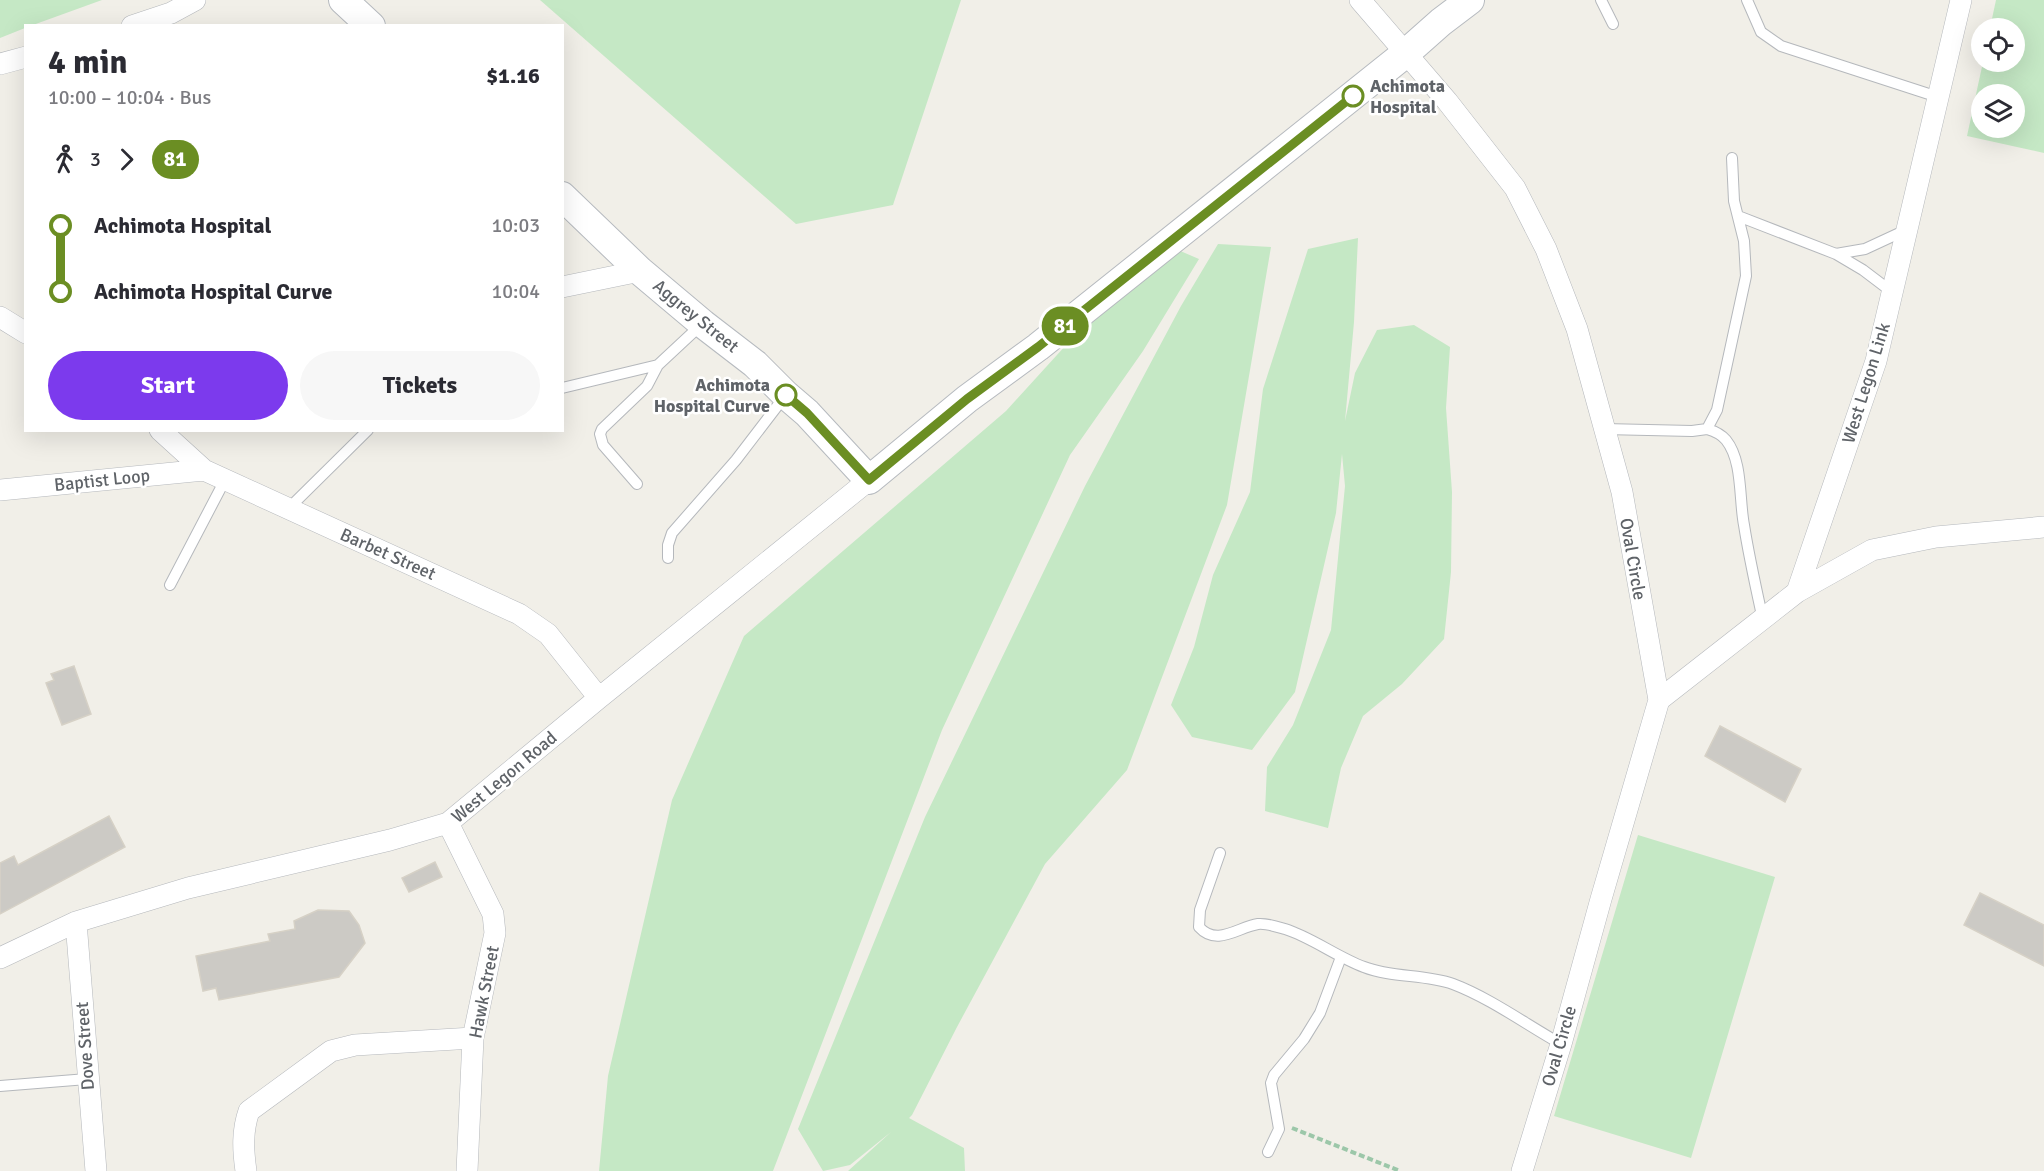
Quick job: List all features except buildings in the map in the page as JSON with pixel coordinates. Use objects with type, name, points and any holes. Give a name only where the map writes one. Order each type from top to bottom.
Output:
[{"type":"main road","points":[[343,0],[369,24]]},
{"type":"main road","points":[[869,480],[967,399],[1038,347],[1470,0]]},
{"type":"main road","name":"Aggrey Street","points":[[564,198],[640,270],[703,324],[755,364],[807,413],[869,480]]},
{"type":"street","points":[[146,24],[166,21],[195,0]]},
{"type":"street","name":"Oval Circle","points":[[1360,0],[1515,188],[1546,249],[1577,329],[1622,492],[1636,582],[1659,700],[1561,1044],[1522,1171]]},
{"type":"street","name":"West Legon Link","points":[[1797,591],[1876,361],[1961,0]]},
{"type":"street","points":[[0,64],[24,58]]},
{"type":"street","points":[[564,287],[640,270]]},
{"type":"street","name":"Barbet Street","points":[[162,432],[204,470],[226,478],[288,509],[519,614],[548,634],[599,698]]},
{"type":"street","name":"Baptist Loop","points":[[0,490],[204,470]]},
{"type":"street","name":"West Legon Road","points":[[0,958],[76,922],[188,888],[448,824],[599,698],[869,480]]},
{"type":"street","points":[[1659,700],[1797,591],[1872,550],[1936,537],[2044,526]]},
{"type":"street","name":"Hawk Street","points":[[448,824],[493,914],[495,933],[473,1038],[467,1171]]},
{"type":"street","name":"Dove Street","points":[[76,922],[96,1171]]},
{"type":"street","points":[[246,1171],[243,1150],[244,1125],[249,1111],[331,1051],[355,1044],[473,1038]]},
{"type":"lane","points":[[1601,0],[1613,24]]},
{"type":"lane","points":[[1747,0],[1761,32],[1781,46],[1938,97]]},
{"type":"lane","points":[[1707,429],[1717,410],[1746,276],[1744,241],[1734,201],[1732,158]]},
{"type":"lane","points":[[1738,216],[1836,254],[1863,270],[1892,292]]},
{"type":"lane","points":[[1836,254],[1865,249],[1907,230]]},
{"type":"lane","points":[[637,484],[603,445],[600,434],[602,429],[647,386],[658,365],[703,324]]},
{"type":"lane","points":[[564,388],[658,365]]},
{"type":"lane","points":[[669,558],[668,544],[672,532],[736,460],[786,395]]},
{"type":"lane","points":[[1604,429],[1692,431],[1707,429],[1718,433],[1727,441],[1735,458],[1740,482],[1743,522],[1763,620]]},
{"type":"lane","points":[[288,509],[366,432]]},
{"type":"lane","points":[[170,585],[226,478]]},
{"type":"lane","points":[[1220,853],[1200,910],[1199,927],[1210,936],[1221,936],[1259,924],[1286,929],[1366,968],[1439,980],[1455,985],[1561,1044]]},
{"type":"lane","points":[[1268,1152],[1277,1135],[1279,1123],[1271,1083],[1274,1075],[1304,1039],[1320,1013],[1341,957]]},
{"type":"lane","points":[[0,1086],[87,1079]]},
{"type":"path","points":[[1279,1123],[1400,1171]]},
{"type":"green space","points":[[0,0],[102,0],[36,24],[24,24],[24,28],[0,38]]},
{"type":"green space","points":[[540,0],[961,0],[893,205],[796,224]]},
{"type":"green space","points":[[1996,0],[2044,0],[2044,153],[1976,138],[2025,138],[2025,84],[1978,84],[1981,72],[2025,72],[2025,18],[1992,18]]},
{"type":"green space","points":[[1971,118],[1971,137],[1967,136]]},
{"type":"green space","points":[[1358,238],[1354,322],[1345,421],[1355,373],[1377,330],[1414,325],[1450,347],[1446,408],[1452,492],[1451,572],[1444,639],[1402,684],[1363,716],[1341,768],[1328,828],[1265,811],[1267,767],[1293,725],[1331,630],[1345,486],[1342,454],[1336,513],[1295,692],[1252,750],[1192,737],[1171,705],[1194,647],[1213,575],[1250,492],[1263,389],[1308,249]]},
{"type":"green space","points":[[1218,244],[1271,247],[1227,505],[1127,770],[1045,864],[909,1118],[964,1148],[965,1171],[848,1171],[891,1132],[850,1165],[823,1171],[798,1129],[925,817],[1085,486],[1181,306]]},
{"type":"green space","points":[[1171,247],[1199,259],[1143,351],[1070,455],[942,730],[773,1171],[599,1171],[608,1076],[672,800],[744,636],[1006,411],[1087,322]]},
{"type":"green space","points":[[1638,835],[1775,877],[1691,1158],[1554,1116]]},
{"type":"bus line","name":"81","points":[[786,395],[807,413],[869,480],[967,399],[1038,347],[1353,96]]},
{"type":"place","name":"Achimota Hospital","points":[[1353,96]]},
{"type":"place","name":"Achimota Hospital Curve","points":[[786,395]]}]
